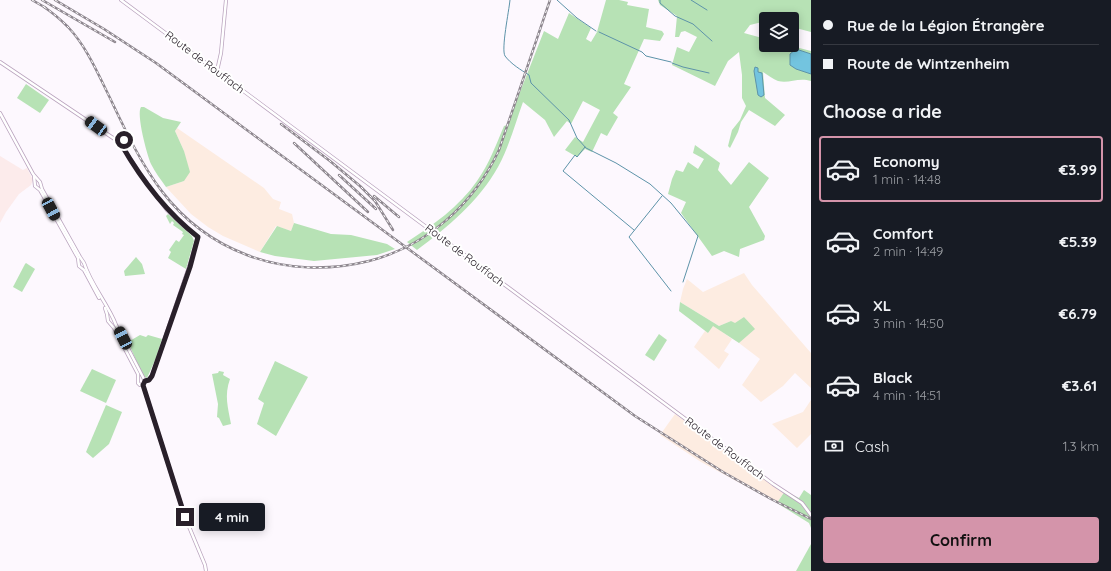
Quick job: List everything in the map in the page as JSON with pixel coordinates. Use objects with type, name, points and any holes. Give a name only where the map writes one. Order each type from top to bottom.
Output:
[{"type":"main road","name":"Route de Rouffach","points":[[121,0],[773,484],[802,503],[811,516]]},
{"type":"main road","points":[[216,71],[223,42],[226,0]]},
{"type":"main road","points":[[0,62],[121,143],[146,182],[168,210],[198,237],[190,267],[152,376],[149,380],[141,379],[138,381]]},
{"type":"main road","points":[[0,113],[84,263],[144,380],[143,385],[185,517],[205,565],[206,571]]},
{"type":"main road","points":[[37,187],[40,186],[38,182]]},
{"type":"main road","points":[[38,182],[35,186],[37,187],[78,258],[81,267],[105,309],[108,321],[128,352],[138,374],[139,384],[143,385]]},
{"type":"main road","points":[[79,263],[80,261],[84,263]]},
{"type":"main road","points":[[81,267],[84,267],[84,263]]},
{"type":"main road","points":[[108,319],[112,316]]},
{"type":"main road","points":[[110,323],[114,322],[114,320]]},
{"type":"shaded area","points":[[177,128],[264,188],[273,199],[281,202],[279,209],[292,214],[294,223],[291,231],[276,226],[260,252],[223,236],[191,214],[166,187],[184,181],[184,151],[175,131]]},
{"type":"shaded area","points":[[0,156],[23,170],[27,168],[33,180],[31,185],[19,194],[0,223]]},
{"type":"shaded area","points":[[744,273],[752,285],[811,353],[811,388],[795,373],[783,386],[761,402],[742,385],[760,359],[739,343],[754,329],[744,317],[735,324],[731,321],[719,326],[680,302],[687,279],[703,292]]},
{"type":"shaded area","points":[[713,325],[732,339],[724,351],[729,354],[719,369],[694,347],[705,331],[708,333]]},
{"type":"shaded area","points":[[811,400],[811,434],[797,448],[772,424],[803,412]]},
{"type":"shaded area","points":[[675,414],[763,478],[785,491],[777,503],[701,462],[660,435]]},
{"type":"green space","points":[[606,0],[619,0],[628,2],[627,5],[649,9],[646,27],[662,31],[664,34],[660,41],[644,39],[624,84],[631,87],[613,113],[618,117],[607,136],[601,133],[592,152],[585,149],[577,157],[565,150],[575,137],[583,142],[600,110],[583,101],[571,124],[567,121],[554,137],[545,120],[523,102],[505,152],[498,167],[482,191],[462,213],[440,233],[417,250],[407,242],[436,222],[454,207],[470,190],[485,168],[504,126],[507,125],[544,31],[558,39],[569,13],[591,28],[586,39],[591,42],[597,32]]},
{"type":"green space","points":[[658,0],[811,0],[811,32],[799,29],[799,12],[759,12],[759,23],[750,25],[744,33],[759,37],[759,52],[799,52],[799,48],[811,51],[811,81],[802,80],[782,82],[763,72],[765,98],[785,115],[775,126],[749,110],[741,122],[730,148],[728,146],[732,130],[740,120],[746,106],[742,98],[742,75],[739,52],[728,61],[715,86],[672,65],[677,47],[689,52],[697,37],[685,31],[681,32],[679,37],[675,37],[677,16],[660,5]]},
{"type":"green space","points":[[26,84],[49,100],[40,113],[17,98]]},
{"type":"green space","points":[[141,107],[144,107],[163,118],[181,122],[175,131],[184,151],[190,172],[184,181],[166,187],[151,164],[140,118]]},
{"type":"green space","points":[[695,145],[720,163],[718,170],[731,185],[749,162],[769,178],[749,207],[765,236],[764,240],[740,249],[739,257],[724,251],[712,256],[681,213],[686,202],[668,194],[676,170],[683,172],[688,162],[698,169],[704,159],[693,153]]},
{"type":"green space","points":[[168,214],[192,236],[194,241],[186,269],[168,258],[171,252],[169,250],[176,240],[179,242],[184,235],[182,234],[183,232],[173,225],[174,223],[172,221],[170,224],[166,216]]},
{"type":"green space","points":[[294,223],[331,234],[351,235],[387,244],[395,249],[377,255],[314,261],[275,256],[260,252],[277,226],[291,231]]},
{"type":"green space","points":[[136,257],[142,264],[145,274],[125,276],[124,271]]},
{"type":"green space","points":[[26,263],[35,269],[22,292],[13,287]]},
{"type":"green space","points":[[680,302],[719,326],[731,321],[735,323],[744,317],[755,329],[739,343],[713,326],[708,333],[679,311]]},
{"type":"green space","points":[[659,334],[667,340],[654,361],[645,355]]},
{"type":"green space","points":[[140,335],[146,337],[148,335],[162,339],[156,358],[147,378],[143,376],[128,342]]},
{"type":"green space","points":[[275,361],[308,377],[276,436],[257,424],[264,403],[258,399]]},
{"type":"green space","points":[[92,369],[116,380],[106,403],[80,391]]},
{"type":"green space","points":[[219,371],[224,372],[223,375],[230,379],[227,396],[231,424],[223,426],[217,417],[218,404],[212,374],[218,373]]},
{"type":"green space","points":[[106,405],[122,412],[109,444],[93,458],[86,452]]},
{"type":"green space","points":[[804,490],[811,495],[811,528],[809,523],[777,503],[785,491],[799,498]]},
{"type":"green space","points":[[811,544],[811,571],[796,571]]},
{"type":"water","points":[[799,50],[811,54],[811,74],[796,69],[790,65],[790,54],[792,52],[799,52]]},
{"type":"water","points":[[755,67],[758,68],[758,72],[762,73],[764,95],[761,97],[758,95],[754,71]]},
{"type":"waterway","points":[[510,0],[504,46],[504,52],[507,59],[529,75],[531,83],[569,120],[577,138],[586,148],[616,163],[650,184],[671,203],[698,236],[683,282]]},
{"type":"waterway","points":[[557,0],[577,18],[596,31]]},
{"type":"waterway","points":[[660,0],[660,3],[675,16],[693,24],[712,41]]},
{"type":"waterway","points":[[691,0],[707,10]]},
{"type":"waterway","points":[[599,32],[642,52],[646,56],[671,62]]},
{"type":"waterway","points":[[672,63],[709,73]]},
{"type":"waterway","points":[[585,147],[577,157],[575,155],[563,171],[634,230]]},
{"type":"waterway","points":[[662,196],[629,237],[671,291]]},
{"type":"railway","points":[[32,0],[46,8]]},
{"type":"railway","points":[[42,0],[115,42]]},
{"type":"railway","points":[[55,0],[104,29],[156,63],[635,416],[723,472],[771,499],[811,519]]},
{"type":"railway","points":[[44,7],[65,24],[81,43],[92,61],[122,124],[148,171],[162,192],[179,211],[198,228],[221,243],[247,255],[277,264],[323,267],[354,264],[390,254],[429,234],[462,205],[489,170],[499,150],[550,0]]},
{"type":"railway","points":[[281,124],[360,186],[375,201],[393,230]]},
{"type":"railway","points":[[294,143],[368,212]]},
{"type":"railway","points":[[339,175],[376,209]]},
{"type":"railway","points":[[374,196],[399,217]]},
{"type":"route","points":[[124,140],[124,144],[121,144],[125,152],[146,182],[168,210],[198,237],[190,267],[152,376],[149,380],[145,381],[143,385],[185,517]]}]
